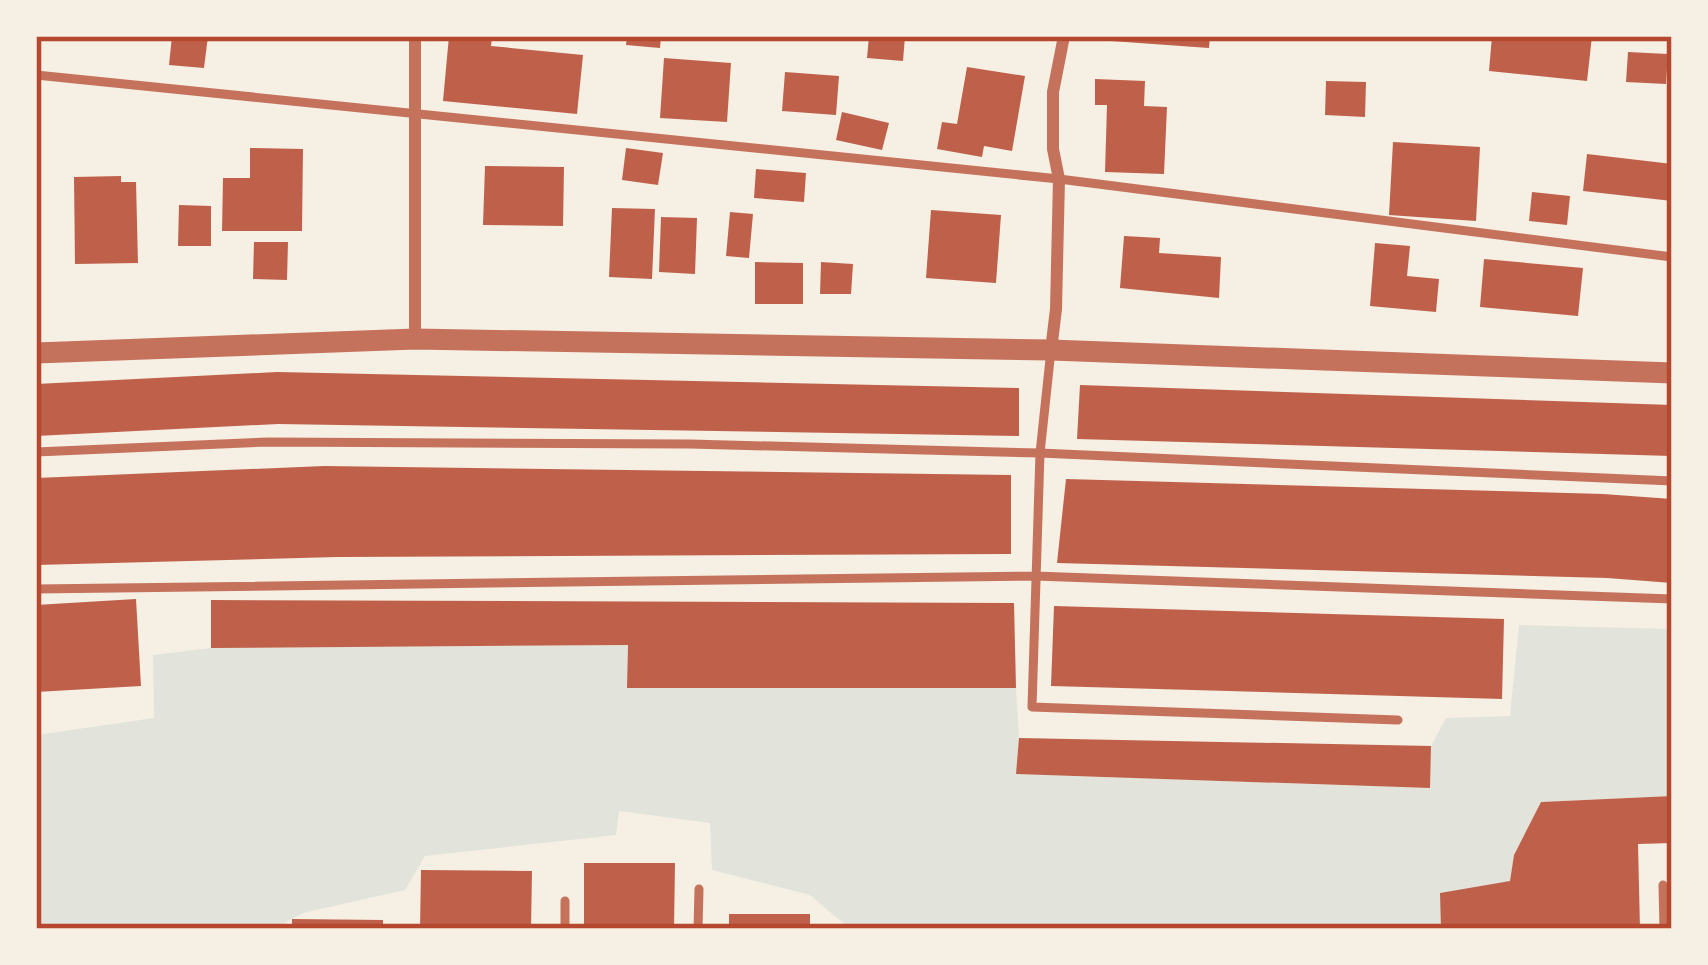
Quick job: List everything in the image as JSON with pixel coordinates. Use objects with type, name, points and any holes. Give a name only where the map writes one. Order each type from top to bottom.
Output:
[{"type":"street","points":[[415,338],[416,36]]},
{"type":"street","points":[[1051,350],[1059,179],[1053,148],[1053,92],[1064,36]]},
{"type":"street","points":[[36,353],[415,338],[1051,350],[1672,373]]},
{"type":"lane","points":[[36,75],[1059,179],[1672,256]]},
{"type":"lane","points":[[1051,350],[1040,453],[1032,707],[1398,719]]},
{"type":"lane","points":[[36,452],[315,442],[690,444],[1040,453],[1672,481]]},
{"type":"lane","points":[[36,589],[1035,576],[1672,599]]},
{"type":"lane","points":[[1664,885],[1664,929]]},
{"type":"lane","points":[[698,929],[699,889]]},
{"type":"lane","points":[[565,901],[565,929]]},
{"type":"shaded area","points":[[1519,625],[1672,629],[1672,796],[1541,802],[1514,855],[1510,881],[1441,929],[850,929],[810,895],[712,870],[710,823],[619,811],[616,835],[425,856],[405,890],[303,913],[273,929],[36,929],[36,735],[154,718],[153,655],[211,648],[628,645],[627,687],[1016,688],[1017,774],[1429,788],[1431,746],[1446,718],[1510,716]]},
{"type":"building","points":[[172,36],[208,36],[204,68],[169,65]]},
{"type":"building","points":[[449,36],[492,36],[491,46],[583,55],[577,114],[443,101]]},
{"type":"building","points":[[627,36],[661,36],[660,48],[626,45]]},
{"type":"building","points":[[869,36],[905,36],[903,61],[867,58]]},
{"type":"building","points":[[1111,36],[1210,36],[1209,48],[1111,41]]},
{"type":"building","points":[[1492,36],[1592,36],[1587,81],[1489,71]]},
{"type":"building","points":[[1628,52],[1668,54],[1666,84],[1626,82]]},
{"type":"building","points":[[664,58],[731,63],[727,122],[660,118]]},
{"type":"building","points":[[967,67],[1025,76],[1012,151],[984,146],[982,157],[937,149],[942,122],[957,124]]},
{"type":"building","points":[[785,72],[839,76],[836,115],[782,111]]},
{"type":"building","points":[[1095,79],[1145,81],[1144,106],[1167,107],[1164,174],[1105,172],[1107,105],[1095,105]]},
{"type":"building","points":[[1326,81],[1366,82],[1365,117],[1325,115]]},
{"type":"building","points":[[842,112],[889,123],[882,150],[836,140]]},
{"type":"building","points":[[1393,142],[1480,147],[1476,221],[1389,215]]},
{"type":"building","points":[[250,148],[303,149],[302,231],[222,231],[223,178],[250,178]]},
{"type":"building","points":[[626,148],[663,153],[658,185],[622,180]]},
{"type":"building","points":[[1587,154],[1672,164],[1672,201],[1583,191]]},
{"type":"building","points":[[485,166],[564,167],[563,226],[483,225]]},
{"type":"building","points":[[756,169],[806,173],[804,202],[754,198]]},
{"type":"building","points":[[121,176],[121,182],[136,182],[138,263],[75,264],[74,177]]},
{"type":"building","points":[[1532,192],[1570,196],[1567,225],[1529,221]]},
{"type":"building","points":[[179,205],[211,206],[211,246],[178,246]]},
{"type":"building","points":[[612,208],[655,209],[652,279],[609,277]]},
{"type":"building","points":[[931,210],[1001,215],[996,283],[926,278]]},
{"type":"building","points":[[730,212],[753,214],[749,258],[726,256]]},
{"type":"building","points":[[661,217],[697,218],[695,274],[659,272]]},
{"type":"building","points":[[1124,236],[1160,238],[1159,253],[1221,257],[1219,298],[1120,288]]},
{"type":"building","points":[[254,242],[288,242],[287,280],[253,279]]},
{"type":"building","points":[[1375,243],[1410,246],[1407,276],[1439,279],[1436,312],[1370,306]]},
{"type":"building","points":[[1484,259],[1583,268],[1578,316],[1480,307]]},
{"type":"building","points":[[755,262],[803,263],[803,304],[755,304]]},
{"type":"building","points":[[821,262],[853,264],[851,294],[820,294]]},
{"type":"building","points":[[277,372],[1019,388],[1019,436],[278,424],[36,436],[36,384]]},
{"type":"building","points":[[1080,385],[1672,405],[1672,456],[1077,439]]},
{"type":"building","points":[[324,466],[1011,475],[1011,554],[337,557],[36,565],[36,478]]},
{"type":"building","points":[[1066,479],[1672,499],[1672,583],[1057,563]]},
{"type":"building","points":[[136,599],[141,686],[36,692],[36,605]]},
{"type":"building","points":[[211,600],[1014,603],[1016,688],[627,688],[628,645],[211,648]]},
{"type":"building","points":[[1054,606],[1504,619],[1502,699],[1051,686]]},
{"type":"building","points":[[1019,738],[1431,746],[1430,788],[1016,774]]},
{"type":"building","points":[[1672,796],[1672,843],[1638,844],[1640,929],[1441,929],[1440,893],[1510,881],[1514,855],[1541,802]]},
{"type":"building","points":[[584,863],[675,863],[674,929],[584,929]]},
{"type":"building","points":[[421,870],[532,871],[531,929],[420,929]]},
{"type":"building","points":[[729,914],[810,914],[810,929],[729,929]]},
{"type":"building","points":[[292,919],[383,920],[383,929],[292,929]]}]
